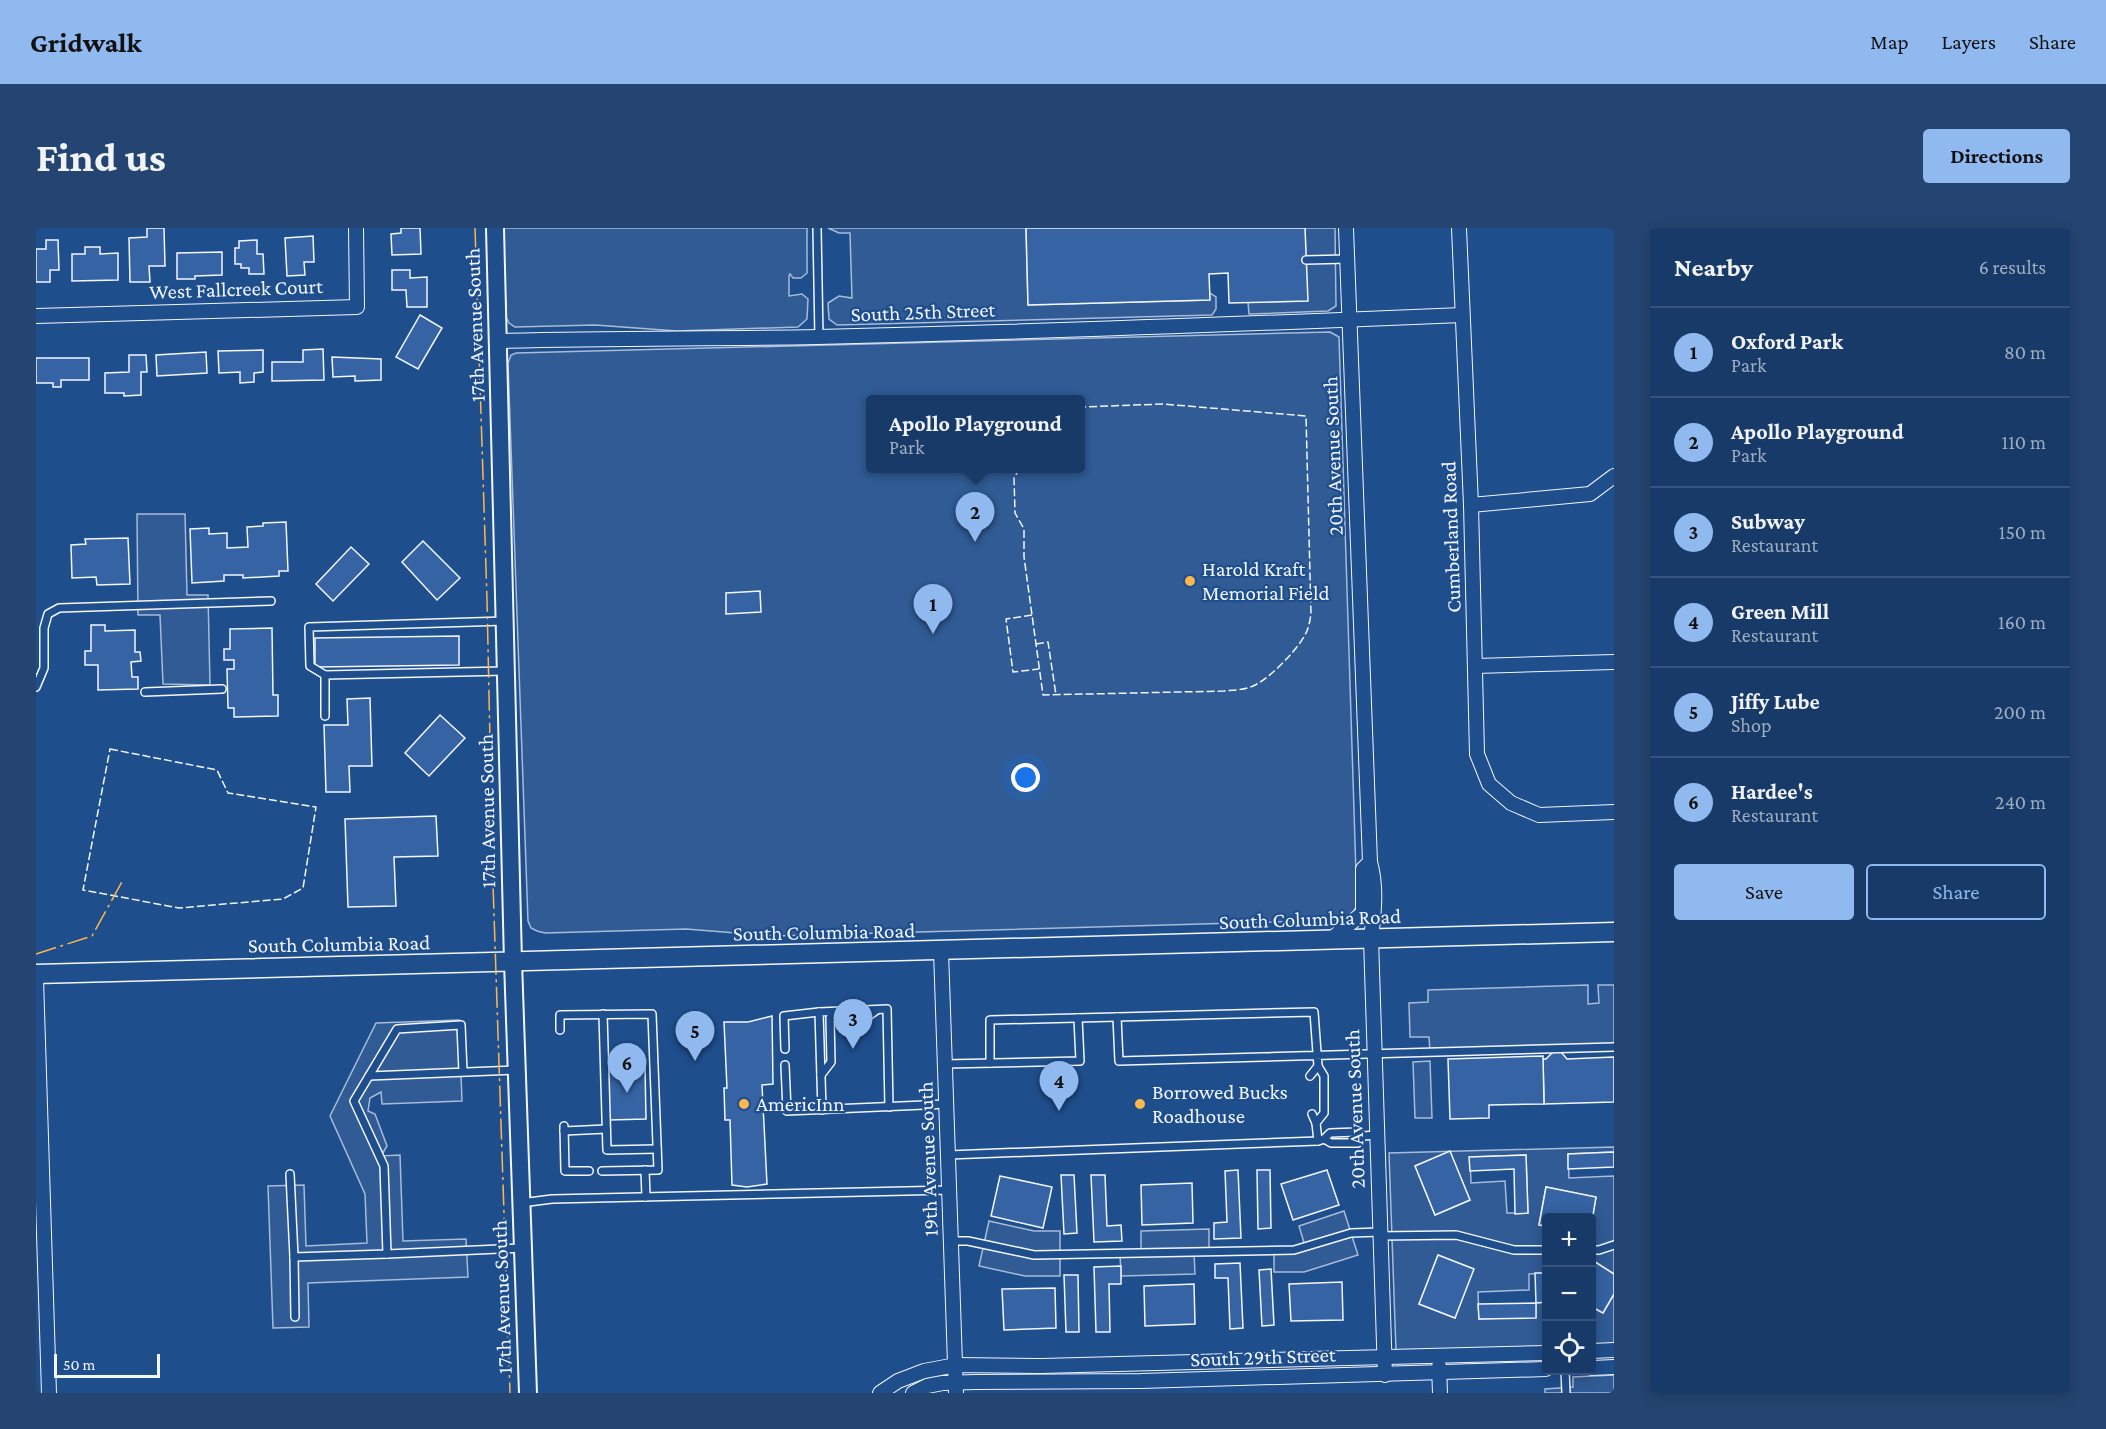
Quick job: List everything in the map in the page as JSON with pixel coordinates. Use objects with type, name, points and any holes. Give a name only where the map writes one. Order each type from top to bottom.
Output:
[{"type":"main road","name":"South Columbia Road","points":[[36,976],[1614,932]]},
{"type":"street","name":"West Fallcreek Court","points":[[36,316],[357,307],[356,228]]},
{"type":"street","name":"17th Avenue South","points":[[495,228],[516,1070],[528,1393]]},
{"type":"street","name":"20th Avenue South","points":[[1346,228],[1370,862],[1375,878],[1371,939],[1375,1054],[1370,1136],[1380,1234],[1384,1357]]},
{"type":"street","name":"Cumberland Road","points":[[1459,228],[1471,505],[1477,754],[1490,784],[1511,803],[1539,815],[1614,812]]},
{"type":"street","name":"South 25th Street","points":[[498,341],[580,338],[669,340],[819,337],[1462,315]]},
{"type":"street","points":[[1471,505],[1590,494],[1614,476]]},
{"type":"street","points":[[1476,666],[1614,662]]},
{"type":"street","name":"20th Avenue South","points":[[1330,940],[1363,913],[1363,869],[1370,862]]},
{"type":"street","name":"19th Avenue South","points":[[942,951],[956,1365]]},
{"type":"street","points":[[36,976],[49,1393]]},
{"type":"street","points":[[1596,1351],[1614,1350]]},
{"type":"street","name":"South 29th Street","points":[[880,1393],[898,1381],[916,1374],[956,1365],[1141,1364],[1542,1353]]},
{"type":"street","points":[[1439,1355],[1440,1393]]},
{"type":"street","points":[[1384,1357],[1385,1374]]},
{"type":"street","points":[[1141,1364],[1142,1387]]},
{"type":"street","points":[[956,1365],[956,1388]]},
{"type":"street","points":[[1596,1368],[1614,1367]]},
{"type":"street","name":"South 29th Street","points":[[913,1393],[927,1386],[943,1383],[956,1388],[1142,1387],[1385,1374],[1542,1369]]},
{"type":"lane","points":[[817,228],[819,337]]},
{"type":"lane","points":[[1306,260],[1347,259]]},
{"type":"lane","points":[[36,687],[44,668],[44,628],[48,614],[59,608],[271,601]]},
{"type":"lane","points":[[505,621],[309,627],[310,666],[324,675],[506,671]]},
{"type":"lane","points":[[324,675],[326,716]]},
{"type":"lane","points":[[145,692],[222,689]]},
{"type":"lane","points":[[785,1049],[784,1016],[887,1009],[889,1107]]},
{"type":"lane","points":[[820,1076],[831,1062],[830,1018],[870,1015],[877,1010]]},
{"type":"lane","points":[[819,1012],[822,1110]]},
{"type":"lane","points":[[990,1063],[990,1020],[1314,1012],[1318,1066],[1324,1076],[1324,1113],[1316,1123]]},
{"type":"lane","points":[[603,1014],[607,1150],[657,1149]]},
{"type":"lane","points":[[560,1030],[560,1015],[652,1014],[658,1170],[602,1171]]},
{"type":"lane","points":[[1117,1017],[1119,1061],[1614,1047]]},
{"type":"lane","points":[[945,1064],[1080,1061],[1078,1018]]},
{"type":"lane","points":[[387,1254],[384,1166],[354,1101],[397,1029],[461,1025],[463,1072]]},
{"type":"lane","points":[[786,1065],[787,1111],[947,1104]]},
{"type":"lane","points":[[1310,1076],[1318,1066]]},
{"type":"lane","points":[[369,1076],[516,1070]]},
{"type":"lane","points":[[1312,1114],[1321,1140]]},
{"type":"lane","points":[[589,1171],[565,1171],[564,1128],[606,1129]]},
{"type":"lane","points":[[1321,1140],[1330,1132],[1357,1132],[1370,1136]]},
{"type":"lane","points":[[948,1155],[1321,1140],[1331,1143],[1358,1143],[1370,1136]]},
{"type":"lane","points":[[645,1170],[646,1197]]},
{"type":"lane","points":[[290,1174],[295,1317]]},
{"type":"lane","points":[[521,1203],[552,1199],[950,1190]]},
{"type":"lane","points":[[951,1242],[968,1241],[1034,1255],[1294,1250],[1351,1233],[1456,1235],[1514,1250],[1542,1250]]},
{"type":"lane","points":[[1596,1250],[1614,1245]]},
{"type":"lane","points":[[294,1257],[523,1248]]},
{"type":"lane","points":[[1565,1375],[1566,1393]]},
{"type":"shaded area","points":[[503,228],[807,228],[807,273],[801,278],[793,278],[790,274],[789,296],[802,294],[808,299],[807,319],[798,327],[677,331],[595,325],[515,327],[506,317]]},
{"type":"shaded area","points":[[828,228],[1026,228],[1028,305],[1209,300],[1210,293],[1216,297],[1216,309],[1212,315],[837,325],[829,319],[828,303],[839,296],[852,298],[850,233],[839,233]]},
{"type":"shaded area","points":[[1305,228],[1335,228],[1336,306],[1328,311],[1249,314],[1248,302],[1307,301]]},
{"type":"shaded area","points":[[1330,332],[1339,337],[1357,905],[1351,916],[1343,920],[775,936],[686,929],[545,933],[531,928],[528,921],[508,363],[511,355],[516,353]]},
{"type":"shaded area","points":[[137,514],[185,514],[187,595],[208,595],[210,685],[163,684],[160,615],[138,615]]},
{"type":"shaded area","points":[[1588,985],[1588,1004],[1599,1003],[1598,985],[1614,985],[1614,1047],[1430,1052],[1429,1037],[1410,1037],[1409,1003],[1428,1002],[1428,990]]},
{"type":"shaded area","points":[[459,1020],[462,1101],[382,1104],[381,1092],[370,1098],[368,1111],[375,1114],[387,1146],[381,1156],[400,1155],[403,1241],[466,1239],[468,1277],[308,1283],[309,1327],[273,1328],[268,1186],[304,1185],[306,1246],[367,1243],[365,1194],[330,1116],[376,1023]]},
{"type":"shaded area","points":[[1430,1061],[1432,1118],[1415,1118],[1413,1062]]},
{"type":"shaded area","points":[[1614,1147],[1614,1152],[1568,1154],[1569,1178],[1614,1176],[1614,1274],[1596,1263],[1596,1213],[1593,1213],[1596,1197],[1546,1187],[1539,1224],[1542,1225],[1542,1273],[1529,1274],[1529,1290],[1478,1292],[1479,1319],[1536,1317],[1536,1303],[1542,1302],[1542,1346],[1396,1351],[1389,1153]],"holes":[[[1450,1152],[1470,1200],[1435,1215],[1415,1166]],[[1526,1155],[1528,1213],[1507,1213],[1505,1181],[1471,1183],[1470,1157]],[[1438,1255],[1473,1269],[1455,1318],[1419,1304]]]},
{"type":"shaded area","points":[[1344,1211],[1358,1255],[1304,1272],[1274,1272],[1274,1251],[1305,1246],[1299,1226]]},
{"type":"shaded area","points":[[989,1221],[1034,1231],[1060,1231],[1060,1276],[1025,1276],[979,1266]]},
{"type":"shaded area","points":[[1209,1229],[1209,1252],[1194,1252],[1195,1274],[1121,1276],[1120,1253],[1141,1253],[1141,1231]]},
{"type":"shaded area","points":[[1614,1294],[1614,1345],[1596,1345],[1596,1309],[1603,1313]]},
{"type":"shaded area","points":[[1614,1375],[1614,1393],[1545,1393],[1545,1389],[1573,1387],[1573,1377]]},
{"type":"building","points":[[147,228],[164,228],[165,266],[149,266],[150,282],[130,282],[129,238],[147,237]]},
{"type":"building","points":[[401,228],[420,228],[421,254],[392,255],[391,234],[401,233]]},
{"type":"building","points":[[1026,228],[1305,228],[1308,301],[1229,303],[1228,273],[1209,274],[1210,300],[1028,305]]},
{"type":"building","points":[[313,236],[314,262],[304,262],[305,275],[287,276],[285,238]]},
{"type":"building","points":[[46,240],[58,240],[59,270],[50,270],[50,282],[36,282],[36,249],[46,249]]},
{"type":"building","points":[[257,240],[257,254],[263,254],[264,274],[249,274],[249,268],[241,268],[241,264],[235,264],[235,248],[239,248],[239,241]]},
{"type":"building","points":[[85,247],[100,247],[100,254],[118,253],[118,280],[72,281],[72,254],[85,254]]},
{"type":"building","points":[[222,252],[222,275],[177,279],[177,253]]},
{"type":"building","points":[[392,270],[410,270],[410,278],[427,277],[427,307],[407,307],[406,290],[392,290]]},
{"type":"building","points":[[420,315],[442,328],[418,369],[396,357]]},
{"type":"building","points":[[323,349],[324,380],[272,381],[272,362],[303,362],[303,350]]},
{"type":"building","points":[[263,350],[263,372],[254,373],[254,382],[240,383],[240,372],[219,373],[218,351]]},
{"type":"building","points":[[206,352],[207,373],[157,376],[156,355]]},
{"type":"building","points":[[129,355],[146,355],[147,372],[141,372],[141,395],[124,396],[124,393],[105,393],[105,373],[129,372]]},
{"type":"building","points":[[332,357],[381,359],[381,380],[355,381],[355,376],[333,377]]},
{"type":"building","points":[[36,358],[89,358],[89,380],[61,380],[61,387],[53,387],[53,383],[36,383]]},
{"type":"building","points":[[286,522],[288,571],[279,571],[279,576],[243,578],[243,575],[224,575],[224,581],[192,583],[190,529],[209,528],[209,534],[227,533],[227,548],[248,547],[247,527],[263,526],[263,523]]},
{"type":"building","points":[[128,538],[130,584],[97,585],[96,577],[72,578],[71,545],[86,544],[85,539]]},
{"type":"building","points":[[423,541],[460,578],[437,600],[402,562]]},
{"type":"building","points":[[351,547],[369,564],[333,601],[316,584]]},
{"type":"building","points":[[760,591],[761,612],[726,614],[726,593]]},
{"type":"building","points":[[91,625],[105,625],[105,631],[135,630],[135,652],[140,652],[141,661],[131,662],[132,677],[138,677],[138,689],[98,690],[98,665],[85,665],[85,651],[91,651]]},
{"type":"building","points":[[272,628],[273,695],[278,695],[278,716],[234,717],[234,708],[228,708],[227,669],[234,669],[234,660],[224,660],[224,649],[230,649],[230,629]]},
{"type":"building","points":[[459,636],[459,665],[315,667],[315,638]]},
{"type":"building","points":[[370,698],[372,766],[349,766],[350,792],[326,792],[324,725],[348,725],[347,699]]},
{"type":"building","points":[[440,715],[465,738],[429,776],[405,753]]},
{"type":"building","points":[[436,816],[438,856],[394,857],[396,906],[348,907],[345,819]]},
{"type":"building","name":"AmericInn","points":[[772,1016],[773,1084],[762,1085],[767,1184],[747,1187],[732,1185],[730,1120],[725,1120],[724,1088],[727,1088],[724,1022],[748,1022]]},
{"type":"building","points":[[1553,1052],[1561,1052],[1567,1059],[1614,1057],[1614,1102],[1544,1104],[1543,1059]]},
{"type":"building","points":[[1543,1056],[1544,1104],[1489,1105],[1489,1118],[1450,1119],[1448,1059]]},
{"type":"building","points":[[645,1066],[646,1119],[609,1120],[607,1067]]},
{"type":"building","points":[[1450,1151],[1470,1200],[1435,1215],[1415,1166]]},
{"type":"building","points":[[1614,1152],[1614,1167],[1568,1169],[1568,1154]]},
{"type":"building","points":[[1526,1155],[1528,1213],[1515,1214],[1514,1169],[1470,1171],[1469,1157]]},
{"type":"building","points":[[1238,1170],[1241,1238],[1214,1239],[1214,1223],[1227,1222],[1225,1171]]},
{"type":"building","points":[[1257,1170],[1270,1170],[1271,1228],[1258,1229]]},
{"type":"building","points":[[1327,1170],[1339,1205],[1293,1220],[1281,1184]]},
{"type":"building","points":[[1061,1175],[1074,1175],[1077,1233],[1064,1234]]},
{"type":"building","points":[[1091,1175],[1105,1175],[1107,1226],[1121,1225],[1122,1241],[1094,1242]]},
{"type":"building","points":[[1000,1176],[1052,1187],[1043,1228],[991,1216]]},
{"type":"building","points":[[1192,1183],[1193,1223],[1142,1225],[1141,1185]]},
{"type":"building","points":[[1546,1187],[1596,1197],[1593,1213],[1542,1213],[1542,1225],[1539,1225]]},
{"type":"building","points":[[1438,1255],[1474,1269],[1455,1318],[1419,1304]]},
{"type":"building","points":[[1240,1263],[1243,1328],[1230,1329],[1228,1278],[1215,1278],[1215,1264]]},
{"type":"building","points":[[1596,1263],[1614,1274],[1614,1294],[1603,1313],[1596,1309]]},
{"type":"building","points":[[1121,1266],[1121,1284],[1109,1284],[1110,1332],[1096,1332],[1094,1267]]},
{"type":"building","points":[[1271,1269],[1274,1325],[1262,1326],[1259,1270]]},
{"type":"building","points":[[1535,1273],[1542,1273],[1542,1302],[1536,1303]]},
{"type":"building","points":[[1064,1275],[1078,1275],[1079,1332],[1066,1332]]},
{"type":"building","points":[[1342,1282],[1343,1320],[1291,1321],[1289,1284]]},
{"type":"building","points":[[1194,1284],[1195,1324],[1145,1326],[1144,1286]]},
{"type":"building","points":[[1055,1288],[1056,1328],[1004,1330],[1002,1289]]},
{"type":"building","points":[[1536,1303],[1536,1318],[1479,1319],[1478,1304]]},
{"type":"fence","points":[[1017,473],[1014,478],[1015,513],[1024,529],[1024,557],[1043,695],[1241,689],[1263,680],[1284,661],[1306,633],[1311,614],[1306,416],[1163,404],[1085,407]]},
{"type":"fence","points":[[1032,615],[1006,619],[1013,672],[1039,669]]},
{"type":"fence","points":[[1036,644],[1048,642],[1056,695]]},
{"type":"fence","points":[[110,749],[217,770],[228,793],[316,807],[303,888],[283,899],[179,908],[83,890],[110,749]]},
{"type":"power","points":[[475,228],[510,1393]]},
{"type":"power","points":[[36,954],[92,936],[123,880]]},
{"type":"place","name":"Apollo Playground","points":[[975,542]]},
{"type":"place","name":"Harold Kraft Memorial Field","points":[[1190,581]]},
{"type":"place","name":"Oxford Park","points":[[933,634]]},
{"type":"place","name":"Subway","points":[[853,1049]]},
{"type":"place","name":"Jiffy Lube","points":[[695,1061]]},
{"type":"place","name":"Hardee's","points":[[627,1093]]},
{"type":"place","name":"AmericInn","points":[[744,1104]]},
{"type":"place","name":"Borrowed Bucks Roadhouse","points":[[1140,1104]]},
{"type":"place","name":"Green Mill","points":[[1059,1111]]}]
